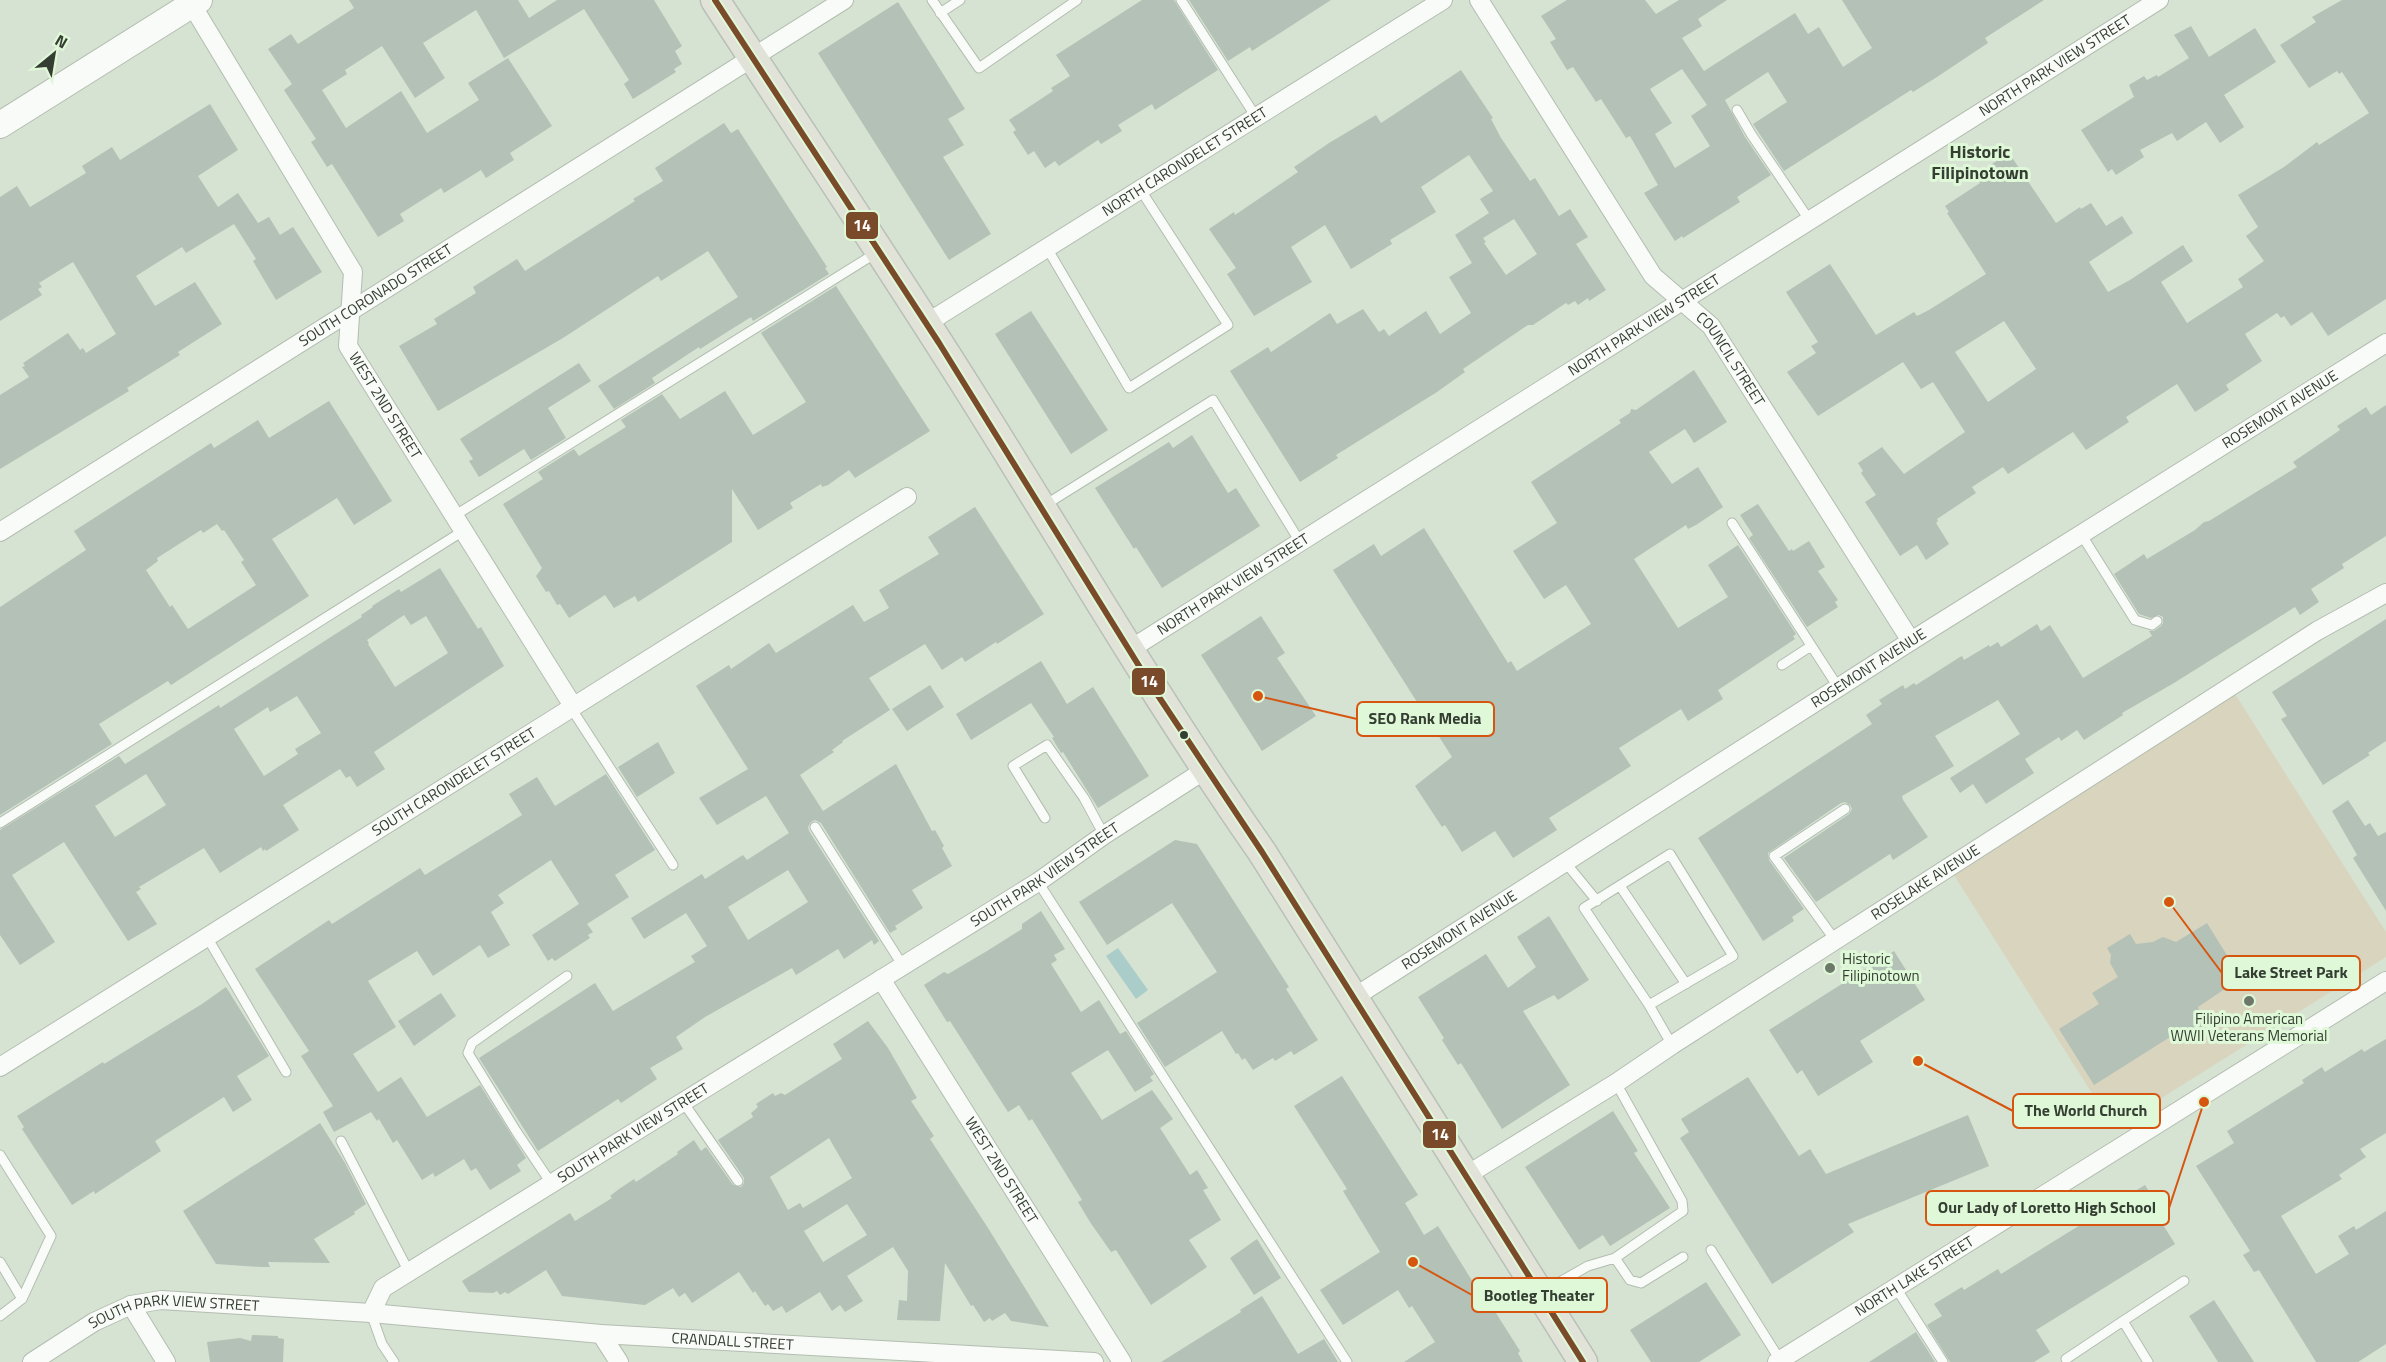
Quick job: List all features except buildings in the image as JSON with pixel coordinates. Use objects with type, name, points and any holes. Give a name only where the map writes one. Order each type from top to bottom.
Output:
[{"type":"main road","points":[[715,0],[927,323],[1129,650],[1205,770],[1262,852],[1583,1362]]},
{"type":"street","name":"SOUTH CORONADO STREET","points":[[0,532],[844,0]]},
{"type":"street","name":"NORTH CARONDELET STREET","points":[[927,323],[1443,0]]},
{"type":"street","name":"COUNCIL STREET","points":[[1479,0],[1653,276],[1711,326],[1911,640]]},
{"type":"street","name":"NORTH PARK VIEW STREET","points":[[1129,650],[2159,0]]},
{"type":"street","points":[[0,125],[193,1]]},
{"type":"street","name":"WEST 2ND STREET","points":[[193,1],[353,272],[348,346],[572,707]]},
{"type":"street","name":"ROSEMONT AVENUE","points":[[1353,998],[1911,640],[2386,343]]},
{"type":"street","name":"SOUTH CARONDELET STREET","points":[[0,1068],[907,497]]},
{"type":"street","name":"ROSELAKE AVENUE","points":[[1467,1175],[1616,1083],[2317,631],[2386,593]]},
{"type":"street","name":"SOUTH PARK VIEW STREET","points":[[32,1362],[94,1322],[131,1305],[161,1300],[371,1313],[383,1288],[1038,882],[1104,835],[1205,770]]},
{"type":"street","name":"WEST 2ND STREET","points":[[881,980],[1122,1362]]},
{"type":"street","name":"NORTH LAKE STREET","points":[[1779,1361],[2386,981]]},
{"type":"street","points":[[131,1305],[166,1362]]},
{"type":"street","name":"CRANDALL STREET","points":[[371,1313],[601,1334],[1094,1362]]},
{"type":"street","points":[[601,1334],[619,1362]]},
{"type":"lane","points":[[932,0],[979,68],[1077,0]]},
{"type":"lane","points":[[940,13],[960,0]]},
{"type":"lane","points":[[1181,0],[1256,117]]},
{"type":"lane","points":[[1737,110],[1810,221]]},
{"type":"lane","points":[[1047,248],[1129,388],[1228,325],[1140,189]]},
{"type":"lane","points":[[0,823],[880,250]]},
{"type":"lane","points":[[1041,508],[1213,400],[1300,542]]},
{"type":"lane","points":[[1732,523],[1838,687]]},
{"type":"lane","points":[[2080,534],[2135,620],[2152,625],[2157,621]]},
{"type":"lane","points":[[1782,665],[1811,646]]},
{"type":"lane","points":[[572,707],[673,865]]},
{"type":"lane","points":[[1045,818],[1013,766],[1047,745],[1084,798],[1104,835]]},
{"type":"lane","points":[[1835,940],[1774,856],[1845,809]]},
{"type":"lane","points":[[816,828],[903,966]]},
{"type":"lane","points":[[1649,1005],[1733,956],[1670,854],[1584,909],[1649,1005],[1672,1045]]},
{"type":"lane","points":[[1565,862],[1597,901]]},
{"type":"lane","points":[[1038,882],[1347,1362]]},
{"type":"lane","points":[[1620,886],[1686,984]]},
{"type":"lane","points":[[207,937],[286,1072]]},
{"type":"lane","points":[[551,1183],[468,1053],[472,1043],[567,976]]},
{"type":"lane","points":[[1540,1293],[1588,1266],[1615,1258],[1683,1211],[1682,1201],[1616,1083]]},
{"type":"lane","points":[[683,1102],[738,1181]]},
{"type":"lane","points":[[341,1141],[409,1272]]},
{"type":"lane","points":[[0,1155],[51,1236],[22,1299],[0,1316]]},
{"type":"lane","points":[[1711,1250],[1779,1361]]},
{"type":"lane","points":[[1615,1258],[1630,1280],[1641,1283],[1683,1257]]},
{"type":"lane","points":[[0,1262],[22,1299]]},
{"type":"lane","points":[[2066,1359],[2184,1281]]},
{"type":"lane","points":[[1896,1288],[1943,1362]]},
{"type":"lane","points":[[371,1313],[382,1344],[394,1362]]},
{"type":"lane","points":[[2123,1321],[2148,1362]]},
{"type":"shaded area","points":[[2235,694],[2386,932],[2386,957],[2114,1128],[1952,872]]},
{"type":"water","points":[[1118,948],[1148,990],[1136,999],[1106,956]]},
{"type":"transit line","name":"14","points":[[715,0],[939,343],[1149,682],[1262,852],[1583,1362]]},
{"type":"place","name":"SEO Rank Media","points":[[1258,696]]},
{"type":"place","name":"Lake Street Park","points":[[2169,902]]},
{"type":"place","name":"Historic Filipinotown","points":[[1830,968]]},
{"type":"place","name":"Filipino American WWII Veterans Memorial","points":[[2249,1001]]},
{"type":"place","name":"The World Church","points":[[1918,1061]]},
{"type":"place","name":"Our Lady of Loretto High School","points":[[2204,1102]]},
{"type":"place","name":"Bootleg Theater","points":[[1413,1262]]},
{"type":"district","name":"Historic Filipinotown","points":[[1980,162]]}]
